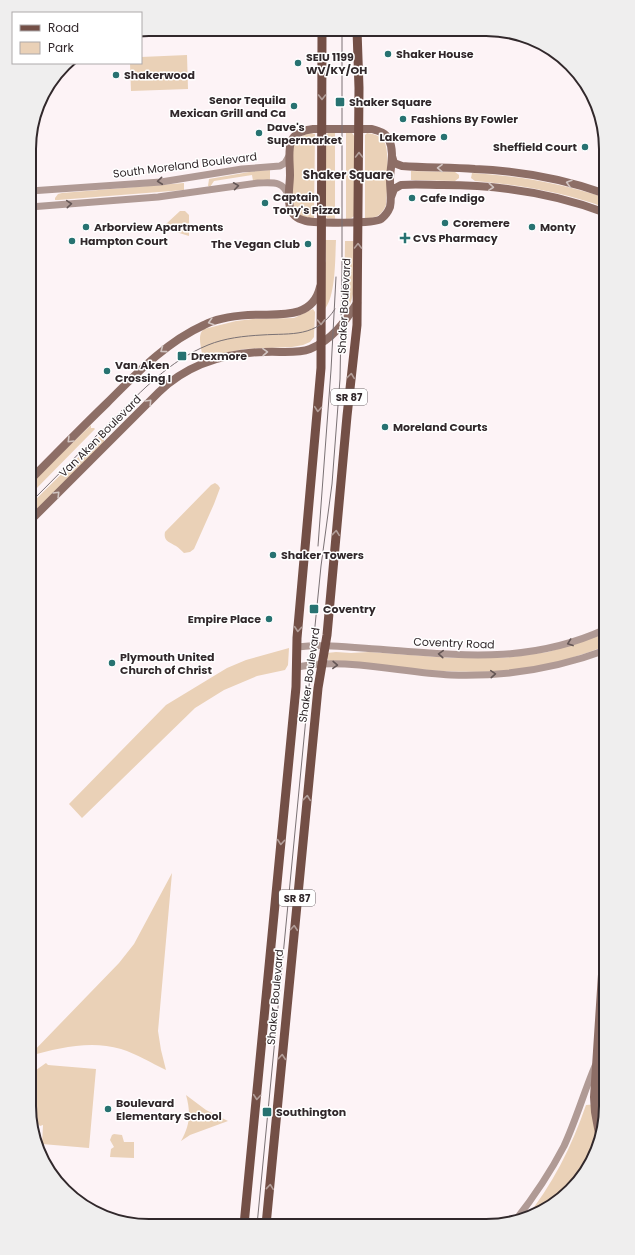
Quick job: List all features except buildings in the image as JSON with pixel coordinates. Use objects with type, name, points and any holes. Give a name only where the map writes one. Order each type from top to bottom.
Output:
[{"type":"main road","name":"Shaker Boulevard","points":[[245,1219],[296,687],[297,646],[320,385],[322,36]]},
{"type":"main road","name":"Shaker Boulevard","points":[[267,1219],[308,778],[321,664],[327,635],[347,413],[357,330],[359,129],[357,36]]},
{"type":"main road","points":[[599,192],[564,181],[526,174],[476,169],[402,166],[394,163],[389,140],[381,132],[372,129],[304,130],[295,135],[291,141],[289,155],[290,188],[288,195],[291,210],[294,216],[304,221],[372,222],[381,219],[388,212],[394,189],[400,185],[508,188],[544,194],[572,201],[599,211]]},
{"type":"main road","points":[[391,154],[391,200]]},
{"type":"main road","name":"Van Aken Boulevard","points":[[36,474],[142,368],[170,345],[196,328],[214,321],[240,316],[294,314],[312,302],[318,294],[320,284]]},
{"type":"main road","name":"Van Aken Boulevard","points":[[36,515],[159,392],[182,373],[209,361],[230,355],[250,352],[303,350],[312,348],[341,327],[358,303]]},
{"type":"main road","points":[[597,1126],[594,1112],[599,1004]]},
{"type":"street","name":"South Moreland Boulevard","points":[[36,191],[161,182],[242,169],[276,166],[285,163],[289,155]]},
{"type":"street","points":[[36,207],[158,197],[258,183],[282,185],[286,188],[288,195]]},
{"type":"street","name":"Coventry Road","points":[[297,646],[324,645],[469,656],[502,655],[562,646],[599,631]]},
{"type":"street","points":[[296,667],[321,664],[350,665],[450,675],[486,675],[537,670],[566,663],[599,652]]},
{"type":"street","points":[[521,1214],[548,1174],[563,1147],[580,1108],[595,1066]]},
{"type":"green space","points":[[187,55],[188,89],[131,91],[130,64],[142,64],[142,57]]},
{"type":"green space","name":"Shaker Square","points":[[311,133],[315,134],[314,218],[298,214],[293,204],[292,197],[293,146],[300,137]]},
{"type":"green space","points":[[328,133],[335,133],[335,219],[327,218],[325,214],[326,135]]},
{"type":"green space","points":[[346,133],[352,133],[355,137],[355,215],[346,219]]},
{"type":"green space","name":"Shaker Square","points":[[367,133],[376,135],[384,141],[388,162],[386,205],[378,216],[365,218],[365,135]]},
{"type":"green space","points":[[270,170],[270,180],[253,181],[252,175],[214,181],[210,187],[208,186],[209,179],[255,171]]},
{"type":"green space","points":[[411,171],[455,172],[459,175],[459,178],[455,181],[411,180]]},
{"type":"green space","points":[[472,173],[523,178],[556,184],[599,196],[599,205],[558,193],[475,181],[471,178]]},
{"type":"green space","points":[[184,183],[184,190],[55,200],[58,194],[62,193]]},
{"type":"green space","points":[[180,211],[185,211],[189,215],[189,236],[176,232],[166,224]]},
{"type":"green space","points":[[325,240],[336,240],[333,287],[328,304],[324,310],[326,261]]},
{"type":"green space","points":[[345,241],[355,241],[353,294],[351,302],[344,315]]},
{"type":"green space","points":[[313,309],[315,312],[314,337],[310,342],[303,345],[292,347],[244,349],[205,357],[202,354],[200,337],[204,329],[236,321],[294,318]]},
{"type":"green space","points":[[91,425],[91,428],[95,429],[36,489],[36,478]]},
{"type":"green space","points":[[103,433],[104,434],[104,443],[36,511],[36,499]]},
{"type":"green space","points":[[215,483],[220,488],[214,504],[194,549],[190,552],[184,553],[166,539],[165,532],[211,485]]},
{"type":"green space","points":[[599,635],[599,648],[549,664],[504,671],[480,672],[430,670],[331,661],[328,660],[327,656],[327,653],[336,652],[369,652],[453,658],[502,658],[548,652]]},
{"type":"green space","points":[[289,648],[288,665],[285,670],[257,676],[224,690],[195,708],[82,818],[69,804],[166,705],[227,668],[246,660]]},
{"type":"green space","points":[[172,873],[158,1031],[166,1070],[127,1051],[109,1046],[75,1046],[36,1054],[36,1049],[119,963],[134,944]]},
{"type":"green space","points":[[46,1063],[48,1065],[96,1069],[89,1148],[42,1144],[43,1125],[40,1126],[37,1123],[36,1114],[36,1070]]},
{"type":"green space","points":[[186,1095],[206,1110],[228,1121],[190,1135],[181,1141],[189,1119],[189,1108]]},
{"type":"green space","points":[[599,1104],[599,1114],[593,1143],[584,1163],[576,1175],[561,1191],[549,1200],[533,1208],[544,1193],[568,1150],[586,1105]]},
{"type":"green space","points":[[114,1134],[122,1135],[124,1142],[134,1142],[134,1158],[110,1157],[111,1149],[114,1147],[110,1140]]},
{"type":"tram line","points":[[258,1219],[321,566],[332,484],[340,379],[342,272],[342,36]]},
{"type":"tram line","points":[[318,546],[331,370],[336,277]]},
{"type":"tram line","points":[[36,497],[135,397],[157,377],[181,359],[208,345],[228,339],[303,332],[320,325],[335,309]]},
{"type":"place","name":"Shaker House","points":[[388,54]]},
{"type":"place","name":"SEIU 1199 WV/KY/OH","points":[[298,63]]},
{"type":"place","name":"Shakerwood","points":[[116,75]]},
{"type":"place","name":"Shaker Square","points":[[340,102]]},
{"type":"place","name":"Senor Tequila Mexican Grill and Ca","points":[[294,106]]},
{"type":"place","name":"Fashions By Fowler","points":[[403,119]]},
{"type":"place","name":"Dave's Supermarket","points":[[259,133]]},
{"type":"place","name":"Lakemore","points":[[444,137]]},
{"type":"place","name":"Sheffield Court","points":[[585,147]]},
{"type":"place","name":"Cafe Indigo","points":[[412,198]]},
{"type":"place","name":"Captain Tony's Pizza","points":[[265,203]]},
{"type":"place","name":"Coremere","points":[[445,223]]},
{"type":"place","name":"Arborview Apartments","points":[[86,227]]},
{"type":"place","name":"Monty","points":[[532,227]]},
{"type":"place","name":"CVS Pharmacy","points":[[405,238]]},
{"type":"place","name":"Hampton Court","points":[[72,241]]},
{"type":"place","name":"The Vegan Club","points":[[308,244]]},
{"type":"place","name":"Drexmore","points":[[182,356]]},
{"type":"place","name":"Van Aken Crossing I","points":[[107,371]]},
{"type":"place","name":"Moreland Courts","points":[[385,427]]},
{"type":"place","name":"Shaker Towers","points":[[273,555]]},
{"type":"place","name":"Coventry","points":[[314,609]]},
{"type":"place","name":"Empire Place","points":[[269,619]]},
{"type":"place","name":"Plymouth United Church of Christ","points":[[112,663]]},
{"type":"place","name":"Boulevard Elementary School","points":[[108,1109]]},
{"type":"place","name":"Southington","points":[[267,1112]]},
{"type":"district","name":"Shaker Square","points":[[348,174]]}]
